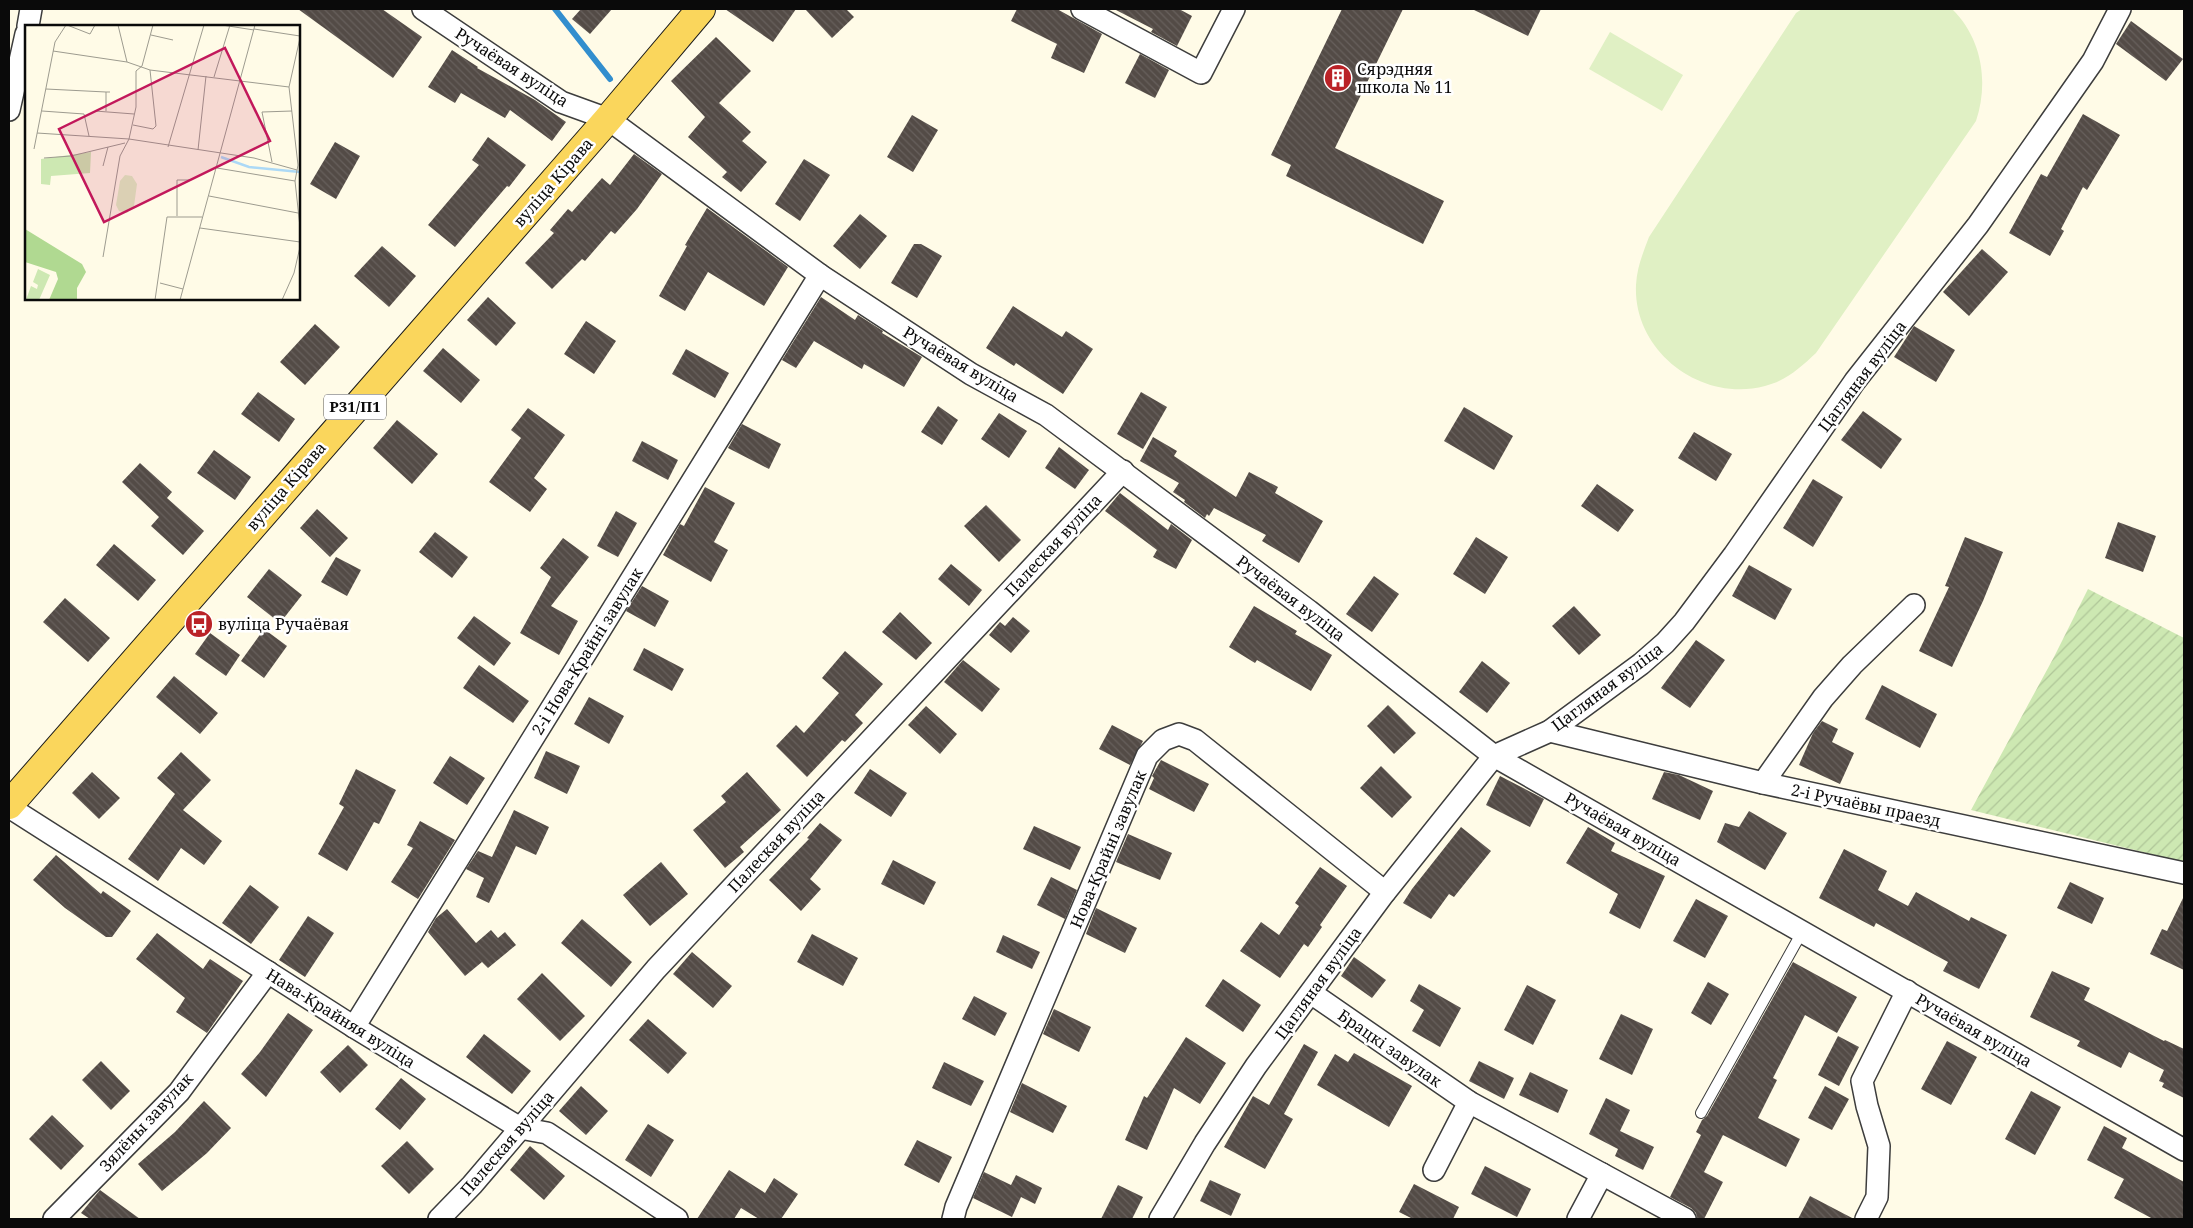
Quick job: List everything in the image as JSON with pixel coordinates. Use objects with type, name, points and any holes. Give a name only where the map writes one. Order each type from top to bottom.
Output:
[{"type":"main road","name":"вуліца Кірава","points":[[9,806],[608,119],[701,9]]},
{"type":"street","points":[[28,25],[31,9]]},
{"type":"street","name":"Ручаёвая вуліца","points":[[423,9],[561,102],[608,119],[820,275],[971,374],[1046,416],[1123,471],[1309,611],[1494,756],[2184,1150]]},
{"type":"street","points":[[1082,9],[1201,73],[1234,9]]},
{"type":"street","name":"Цагляная вуліца","points":[[1160,1219],[1256,1066],[1385,892],[1494,756],[1550,731],[1641,664],[1665,643],[1684,622],[1734,555],[1855,381],[1978,226],[2093,61],[2120,9]]},
{"type":"street","points":[[9,110],[25,38]]},
{"type":"street","name":"2-і Нова-Крайні завулак","points":[[354,1027],[820,275]]},
{"type":"street","name":"Палеская вуліца","points":[[439,1219],[520,1128],[656,969],[1123,471]]},
{"type":"street","points":[[1763,783],[1823,698],[1852,665],[1914,605]]},
{"type":"street","name":"2-і Ручаёвы праезд","points":[[1550,731],[1763,783],[2184,873]]},
{"type":"street","name":"Нова-Крайні завулак","points":[[953,1219],[956,1207],[1147,756],[1163,740],[1179,734],[1195,740],[1385,892]]},
{"type":"street","name":"Нава-Крайняя вуліца","points":[[9,806],[354,1027],[520,1128],[547,1133],[676,1219]]},
{"type":"street","name":"Зялёны завулак","points":[[54,1219],[179,1092],[268,972]]},
{"type":"street","points":[[1866,1219],[1877,1197],[1879,1146],[1866,1106],[1862,1081],[1907,991]]},
{"type":"street","name":"Брацкі завулак","points":[[1311,993],[1469,1102],[1685,1219]]},
{"type":"street","points":[[1434,1170],[1469,1102]]},
{"type":"street","points":[[1578,1219],[1602,1174]]},
{"type":"lane","points":[[1701,1113],[1802,932]]},
{"type":"green space","points":[[1802,9],[1952,9],[1970,33],[1976,47],[1982,76],[1980,106],[1976,121],[1816,353],[1793,373],[1773,384],[1741,389],[1718,387],[1696,379],[1676,367],[1659,351],[1646,331],[1638,309],[1636,285],[1638,272],[1649,237],[1796,13]]},
{"type":"green space","points":[[1610,32],[1683,75],[1662,111],[1589,69]]},
{"type":"green space","points":[[2088,589],[2184,638],[2184,862],[1971,810],[2054,657]]},
{"type":"building","points":[[298,9],[382,9],[422,37],[393,78]]},
{"type":"building","points":[[581,9],[612,9],[590,34],[572,19]]},
{"type":"building","points":[[725,9],[796,9],[773,42]]},
{"type":"building","points":[[805,9],[846,9],[854,17],[832,38]]},
{"type":"building","points":[[1017,9],[1057,9],[1102,34],[1084,73],[1051,58],[1057,44],[1011,21]]},
{"type":"building","points":[[1114,9],[1179,9],[1192,16],[1177,46],[1151,32],[1153,29]]},
{"type":"building","name":"Сярэдняя школа № 11","points":[[1342,9],[1403,9],[1335,148],[1444,201],[1423,244],[1286,176],[1291,165],[1271,155]]},
{"type":"building","points":[[1472,9],[1541,9],[1528,36]]},
{"type":"building","points":[[2131,21],[2183,59],[2166,81],[2116,44]]},
{"type":"building","points":[[716,37],[751,71],[719,103],[751,132],[742,141],[767,162],[741,192],[722,177],[727,172],[688,137],[705,117],[671,81]]},
{"type":"building","points":[[452,50],[477,68],[535,100],[566,122],[552,141],[510,110],[505,118],[461,93],[455,103],[428,87]]},
{"type":"building","points":[[1140,54],[1169,70],[1155,98],[1125,83]]},
{"type":"building","points":[[2083,114],[2120,135],[2087,190],[2083,187],[2061,229],[2064,231],[2050,256],[2009,233],[2041,174],[2047,177]]},
{"type":"building","points":[[912,115],[938,130],[913,172],[887,157]]},
{"type":"building","points":[[488,137],[526,165],[509,187],[507,186],[455,247],[428,225],[479,165],[472,160]]},
{"type":"building","points":[[335,142],[360,156],[336,199],[310,184]]},
{"type":"building","points":[[634,154],[662,174],[637,209],[615,234],[611,231],[585,261],[582,259],[552,289],[525,263],[554,233],[550,230],[568,209],[572,212],[602,178],[610,185]]},
{"type":"building","points":[[804,159],[830,175],[800,221],[775,204]]},
{"type":"building","points":[[707,208],[788,267],[764,306],[708,272],[685,311],[659,296],[687,246],[685,245]]},
{"type":"building","points":[[860,214],[887,236],[860,269],[833,246]]},
{"type":"building","points":[[914,244],[921,244],[942,256],[917,298],[891,283]]},
{"type":"building","points":[[382,246],[416,276],[389,307],[354,276]]},
{"type":"building","points":[[1982,249],[2008,272],[1969,316],[1943,292]]},
{"type":"building","points":[[488,297],[516,323],[496,346],[467,320]]},
{"type":"building","points":[[821,297],[855,320],[858,315],[883,331],[882,333],[922,357],[904,387],[864,364],[862,369],[814,341],[796,368],[782,360]]},
{"type":"building","points":[[1013,306],[1062,337],[1066,331],[1093,349],[1063,394],[1016,363],[1014,366],[986,348]]},
{"type":"building","points":[[586,321],[616,341],[594,374],[564,354]]},
{"type":"building","points":[[315,324],[340,347],[305,385],[280,362]]},
{"type":"building","points":[[1914,326],[1955,350],[1936,382],[1894,357]]},
{"type":"building","points":[[443,348],[480,380],[461,403],[423,371]]},
{"type":"building","points":[[686,349],[729,373],[715,398],[672,374]]},
{"type":"building","points":[[258,392],[295,419],[279,442],[241,414]]},
{"type":"building","points":[[1141,392],[1167,407],[1143,449],[1117,434]]},
{"type":"building","points":[[938,406],[958,420],[942,445],[921,432]]},
{"type":"building","points":[[1464,407],[1513,436],[1494,470],[1444,441]]},
{"type":"building","points":[[528,408],[565,435],[534,478],[547,489],[530,512],[489,482],[521,438],[511,430]]},
{"type":"building","points":[[1863,411],[1902,439],[1881,469],[1841,440]]},
{"type":"building","points":[[999,413],[1027,431],[1009,458],[981,439]]},
{"type":"building","points":[[397,420],[438,454],[412,484],[373,448]]},
{"type":"building","points":[[742,424],[781,444],[769,469],[728,448]]},
{"type":"building","points":[[1694,432],[1732,454],[1716,481],[1678,458]]},
{"type":"building","points":[[1153,437],[1177,451],[1174,456],[1236,497],[1249,472],[1278,487],[1275,493],[1323,521],[1299,563],[1262,541],[1266,535],[1214,508],[1209,516],[1207,514],[1205,518],[1184,502],[1185,500],[1173,492],[1179,483],[1140,461]]},
{"type":"building","points":[[642,441],[678,460],[668,480],[632,461]]},
{"type":"building","points":[[1059,447],[1089,470],[1075,489],[1045,468]]},
{"type":"building","points":[[214,450],[251,477],[235,500],[197,473]]},
{"type":"building","points":[[140,463],[172,492],[167,498],[204,531],[183,555],[151,526],[159,517],[122,482]]},
{"type":"building","points":[[1813,479],[1843,497],[1813,547],[1783,528]]},
{"type":"building","points":[[1597,484],[1634,510],[1618,532],[1581,506]]},
{"type":"building","points":[[705,487],[735,503],[714,542],[728,550],[711,582],[663,555],[680,524],[684,526]]},
{"type":"building","points":[[1120,493],[1168,530],[1171,524],[1192,540],[1176,569],[1153,557],[1157,550],[1105,511]]},
{"type":"building","points":[[986,505],[1021,540],[999,562],[964,526]]},
{"type":"building","points":[[317,509],[348,538],[330,557],[300,528]]},
{"type":"building","points":[[616,511],[637,523],[618,557],[597,546]]},
{"type":"building","points":[[2118,522],[2156,536],[2143,572],[2105,558]]},
{"type":"building","points":[[435,532],[468,557],[452,578],[419,552]]},
{"type":"building","points":[[1476,537],[1508,557],[1485,594],[1453,574]]},
{"type":"building","points":[[1965,537],[2003,552],[1983,601],[1952,667],[1919,651],[1949,587],[1945,586]]},
{"type":"building","points":[[563,538],[589,557],[551,606],[578,621],[559,655],[520,633],[551,577],[540,568]]},
{"type":"building","points":[[114,544],[156,580],[138,601],[96,565]]},
{"type":"building","points":[[336,557],[361,570],[347,596],[321,582]]},
{"type":"building","points":[[951,564],[982,590],[969,606],[938,579]]},
{"type":"building","points":[[1749,565],[1792,589],[1775,620],[1732,596]]},
{"type":"building","points":[[269,569],[302,595],[280,623],[247,597]]},
{"type":"building","points":[[1374,576],[1399,594],[1372,632],[1346,614]]},
{"type":"building","points":[[642,586],[669,601],[655,627],[626,611]]},
{"type":"building","points":[[65,598],[110,638],[88,662],[43,622]]},
{"type":"building","points":[[1254,606],[1297,631],[1295,634],[1332,655],[1311,691],[1257,660],[1255,663],[1229,647]]},
{"type":"building","points":[[1574,606],[1601,635],[1579,655],[1552,626]]},
{"type":"building","points":[[900,612],[932,643],[916,660],[882,632]]},
{"type":"building","points":[[474,616],[511,643],[494,666],[457,638]]},
{"type":"building","points":[[1013,617],[1030,631],[1011,653],[989,635],[1000,622],[1005,626]]},
{"type":"building","points":[[264,629],[287,646],[264,678],[241,661]]},
{"type":"building","points":[[210,633],[240,655],[226,676],[195,654]]},
{"type":"building","points":[[1696,640],[1725,660],[1690,708],[1661,688]]},
{"type":"building","points":[[644,648],[684,669],[672,691],[633,670]]},
{"type":"building","points":[[845,651],[883,684],[855,715],[863,723],[845,742],[842,740],[807,777],[776,746],[796,725],[804,733],[839,693],[822,678]]},
{"type":"building","points":[[963,660],[1000,689],[982,712],[944,682]]},
{"type":"building","points":[[1482,661],[1510,683],[1487,713],[1459,692]]},
{"type":"building","points":[[479,665],[529,701],[513,723],[463,688]]},
{"type":"building","points":[[174,676],[218,713],[200,734],[156,697]]},
{"type":"building","points":[[1882,685],[1937,714],[1920,748],[1865,719]]},
{"type":"building","points":[[589,697],[624,716],[609,744],[574,724]]},
{"type":"building","points":[[1388,705],[1416,733],[1394,754],[1367,726]]},
{"type":"building","points":[[926,706],[957,734],[940,754],[908,725]]},
{"type":"building","points":[[1822,721],[1838,729],[1832,742],[1854,753],[1840,784],[1799,765],[1813,733]]},
{"type":"building","points":[[1112,725],[1143,741],[1130,765],[1099,749]]},
{"type":"building","points":[[546,751],[580,766],[567,794],[534,778]]},
{"type":"building","points":[[181,752],[211,780],[183,810],[222,841],[204,865],[181,848],[158,881],[128,859],[175,794],[157,778]]},
{"type":"building","points":[[450,756],[485,778],[467,805],[433,783]]},
{"type":"building","points":[[1161,760],[1209,784],[1194,812],[1149,789],[1154,778],[1152,776]]},
{"type":"building","points":[[1381,766],[1412,797],[1392,818],[1360,788]]},
{"type":"building","points":[[356,769],[396,790],[379,824],[374,822],[347,871],[318,854],[344,807],[339,804]]},
{"type":"building","points":[[870,769],[907,793],[891,817],[854,793]]},
{"type":"building","points":[[92,772],[120,798],[99,819],[72,793]]},
{"type":"building","points":[[747,772],[781,810],[740,847],[744,852],[725,868],[693,830],[726,802],[721,796]]},
{"type":"building","points":[[1664,772],[1679,775],[1713,791],[1700,820],[1652,799]]},
{"type":"building","points":[[1500,776],[1544,799],[1530,827],[1486,805]]},
{"type":"building","points":[[514,810],[549,827],[536,855],[516,846],[489,903],[476,897],[484,878],[466,869],[478,851],[492,857]]},
{"type":"building","points":[[1749,811],[1787,833],[1765,870],[1717,842],[1725,823],[1739,827]]},
{"type":"building","points":[[420,821],[455,840],[418,899],[391,882],[413,848],[407,845]]},
{"type":"building","points":[[820,823],[842,840],[810,879],[821,889],[801,911],[769,880],[809,839],[807,838]]},
{"type":"building","points":[[1034,826],[1081,847],[1070,870],[1023,849]]},
{"type":"building","points":[[1461,827],[1491,851],[1454,897],[1449,894],[1431,919],[1403,903]]},
{"type":"building","points":[[1588,827],[1615,843],[1611,851],[1665,876],[1640,929],[1609,913],[1618,894],[1566,863]]},
{"type":"building","points":[[1128,834],[1172,853],[1160,880],[1116,862]]},
{"type":"building","points":[[1844,849],[1887,871],[1878,890],[1908,906],[1916,892],[1969,921],[1971,917],[2007,935],[1979,989],[1943,971],[1948,962],[1876,923],[1874,927],[1819,898]]},
{"type":"building","points":[[56,855],[101,894],[103,891],[131,911],[112,937],[106,937],[65,908],[33,880]]},
{"type":"building","points":[[893,860],[936,882],[924,905],[881,884]]},
{"type":"building","points":[[661,862],[688,894],[650,926],[623,895]]},
{"type":"building","points":[[1320,867],[1347,886],[1320,925],[1322,927],[1308,947],[1304,944],[1280,978],[1240,951],[1261,922],[1279,935],[1299,906],[1295,903]]},
{"type":"building","points":[[1051,877],[1077,890],[1065,919],[1037,905]]},
{"type":"building","points":[[2070,882],[2104,898],[2092,924],[2057,908]]},
{"type":"building","points":[[250,885],[279,907],[251,944],[222,923]]},
{"type":"building","points":[[2184,896],[2184,970],[2150,954],[2162,929],[2167,931]]},
{"type":"building","points":[[1696,899],[1728,916],[1705,958],[1673,941]]},
{"type":"building","points":[[1096,908],[1137,928],[1125,953],[1086,934]]},
{"type":"building","points":[[447,909],[476,943],[491,930],[498,938],[505,932],[516,945],[488,968],[482,962],[465,976],[428,932],[436,918]]},
{"type":"building","points":[[308,916],[334,933],[305,977],[279,960]]},
{"type":"building","points":[[582,919],[632,962],[611,987],[561,943]]},
{"type":"building","points":[[157,933],[203,969],[210,959],[243,981],[207,1033],[176,1012],[185,998],[136,959]]},
{"type":"building","points":[[812,934],[858,958],[843,986],[797,962]]},
{"type":"building","points":[[1003,935],[1040,952],[1032,969],[996,952]]},
{"type":"building","points":[[692,952],[732,986],[713,1008],[673,974]]},
{"type":"building","points":[[1354,957],[1386,980],[1372,998],[1341,976]]},
{"type":"building","points":[[1793,962],[1857,997],[1837,1033],[1805,1015],[1773,1078],[1777,1080],[1758,1118],[1800,1139],[1786,1167],[1723,1135],[1704,1172],[1723,1182],[1704,1219],[1697,1219],[1696,1213],[1691,1208],[1670,1197],[1701,1135],[1696,1132],[1702,1120],[1707,1116]]},
{"type":"building","points":[[2052,971],[2090,988],[2084,1000],[2164,1041],[2184,1049],[2184,1098],[2162,1087],[2164,1083],[2159,1081],[2164,1070],[2129,1052],[2121,1068],[2077,1046],[2080,1041],[2030,1017]]},
{"type":"building","points":[[542,973],[585,1016],[560,1041],[517,999]]},
{"type":"building","points":[[1223,979],[1261,1005],[1243,1032],[1205,1006]]},
{"type":"building","points":[[1708,982],[1729,994],[1711,1025],[1691,1013]]},
{"type":"building","points":[[1419,984],[1461,1008],[1440,1047],[1412,1031],[1424,1010],[1410,1001]]},
{"type":"building","points":[[1527,985],[1556,1000],[1533,1045],[1504,1030]]},
{"type":"building","points":[[974,996],[1007,1013],[995,1036],[962,1019]]},
{"type":"building","points":[[1054,1009],[1091,1027],[1079,1052],[1043,1034]]},
{"type":"building","points":[[288,1013],[313,1030],[266,1097],[241,1074],[260,1052]]},
{"type":"building","points":[[1621,1014],[1653,1029],[1632,1075],[1599,1059]]},
{"type":"building","points":[[648,1019],[687,1053],[668,1074],[629,1040]]},
{"type":"building","points":[[484,1034],[531,1071],[512,1094],[466,1057]]},
{"type":"building","points":[[1838,1036],[1859,1047],[1839,1086],[1818,1075]]},
{"type":"building","points":[[1186,1037],[1226,1063],[1200,1104],[1174,1088],[1147,1150],[1125,1140],[1144,1096],[1147,1098]]},
{"type":"building","points":[[1947,1041],[1977,1057],[1951,1105],[1921,1089]]},
{"type":"building","points":[[1304,1044],[1318,1052],[1284,1114],[1293,1119],[1265,1169],[1224,1147],[1253,1096],[1269,1105]]},
{"type":"building","points":[[348,1045],[368,1065],[340,1093],[320,1072]]},
{"type":"building","points":[[1354,1053],[1412,1086],[1389,1127],[1317,1085],[1335,1054],[1348,1062]]},
{"type":"building","points":[[101,1061],[130,1091],[111,1110],[82,1080]]},
{"type":"building","points":[[1479,1061],[1514,1078],[1504,1099],[1469,1081]]},
{"type":"building","points":[[944,1062],[984,1081],[971,1106],[932,1088]]},
{"type":"building","points":[[1530,1072],[1568,1090],[1558,1113],[1519,1095]]},
{"type":"building","points":[[401,1078],[426,1099],[400,1130],[375,1109]]},
{"type":"building","points":[[1022,1083],[1067,1106],[1053,1133],[1010,1112]]},
{"type":"building","points":[[581,1086],[608,1111],[586,1135],[559,1111]]},
{"type":"building","points":[[1825,1086],[1849,1099],[1832,1130],[1808,1118]]},
{"type":"building","points":[[2031,1091],[2061,1107],[2035,1155],[2005,1139]]},
{"type":"building","points":[[1606,1098],[1630,1110],[1620,1131],[1654,1147],[1643,1170],[1615,1156],[1618,1149],[1589,1134]]},
{"type":"building","points":[[204,1101],[231,1128],[207,1153],[162,1191],[138,1164],[175,1132]]},
{"type":"building","points":[[52,1115],[84,1146],[61,1170],[29,1139]]},
{"type":"building","points":[[648,1124],[674,1140],[651,1177],[625,1160]]},
{"type":"building","points":[[2104,1126],[2127,1138],[2122,1148],[2184,1182],[2184,1219],[2153,1219],[2114,1198],[2124,1179],[2087,1160]]},
{"type":"building","points":[[917,1140],[952,1157],[939,1183],[904,1165]]},
{"type":"building","points":[[407,1141],[434,1169],[409,1194],[381,1166]]},
{"type":"building","points":[[530,1146],[565,1176],[544,1200],[510,1170]]},
{"type":"building","points":[[1485,1166],[1531,1189],[1517,1217],[1471,1194]]},
{"type":"building","points":[[729,1170],[765,1193],[774,1178],[798,1194],[781,1219],[759,1219],[741,1208],[734,1219],[697,1219]]},
{"type":"building","points":[[984,1172],[1011,1185],[1016,1175],[1042,1188],[1035,1204],[1021,1197],[1012,1217],[973,1198]]},
{"type":"building","points":[[1210,1180],[1241,1194],[1231,1216],[1200,1201]]},
{"type":"building","points":[[1414,1184],[1459,1207],[1453,1219],[1413,1219],[1399,1212]]},
{"type":"building","points":[[1118,1185],[1143,1197],[1132,1219],[1101,1219]]},
{"type":"building","points":[[100,1190],[140,1219],[90,1219],[81,1213]]},
{"type":"building","points":[[1810,1196],[1854,1219],[1798,1219]]},
{"type":"waterway","points":[[555,9],[610,79]]},
{"type":"place","name":"Сярэдняя школа № 11","points":[[1338,78]]},
{"type":"place","name":"вуліца Ручаёвая","points":[[199,624]]}]
